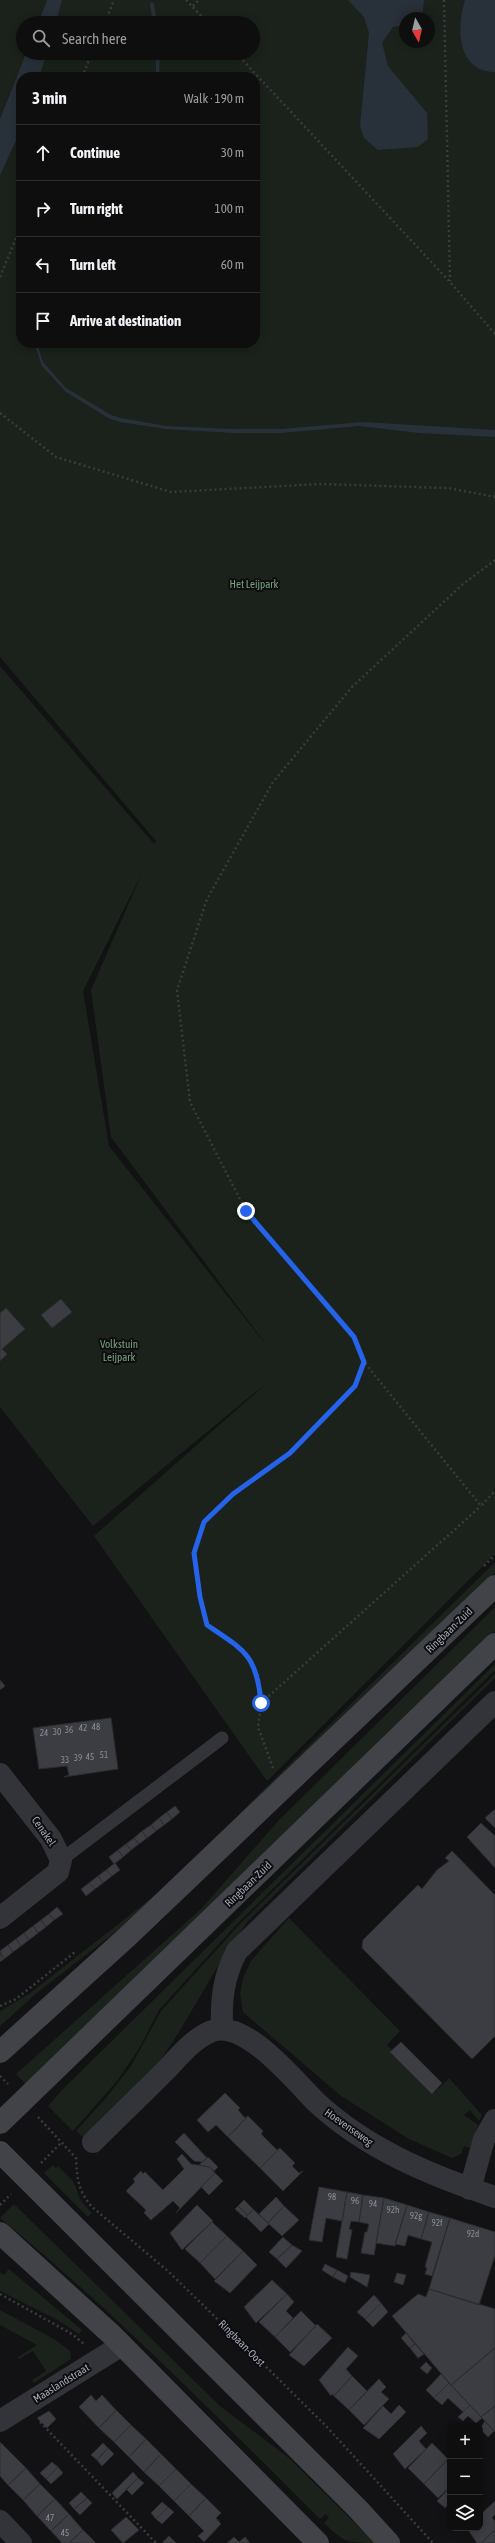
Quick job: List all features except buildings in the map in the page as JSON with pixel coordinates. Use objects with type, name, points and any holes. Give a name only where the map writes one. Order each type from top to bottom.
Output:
[{"type":"main road","name":"Ringbaan-Zuid","points":[[0,2052],[128,1936],[495,1586]]},
{"type":"main road","name":"Ringbaan-Zuid","points":[[0,2123],[495,1644]]},
{"type":"main road","points":[[0,2152],[357,2508],[389,2543]]},
{"type":"main road","points":[[0,2233],[122,2345],[318,2543]]},
{"type":"street","points":[[93,2142],[192,2044],[213,2031],[222,2029],[221,1999],[226,1976],[238,1951],[495,1702]]},
{"type":"street","name":"Cenakel","points":[[0,1774],[51,1839],[61,1860]]},
{"type":"street","points":[[0,1918],[58,1872],[61,1860]]},
{"type":"street","name":"Hoevenseweg","points":[[222,2029],[241,2033],[255,2042],[332,2117],[355,2133],[401,2161],[495,2197]]},
{"type":"street","points":[[470,2188],[484,2139],[495,2120]]},
{"type":"street","name":"Maaslandstraat","points":[[0,2421],[122,2345]]},
{"type":"street","points":[[0,2521],[21,2543]]},
{"type":"lane","points":[[61,1860],[222,1738]]},
{"type":"path","points":[[108,16],[114,0]]},
{"type":"path","points":[[186,0],[202,16]]},
{"type":"path","points":[[193,6],[199,0]]},
{"type":"path","points":[[444,0],[450,282]]},
{"type":"path","points":[[84,72],[89,60]]},
{"type":"path","points":[[243,60],[254,72]]},
{"type":"path","points":[[260,79],[450,282],[495,334]]},
{"type":"path","points":[[0,277],[16,238]]},
{"type":"path","points":[[0,413],[56,457],[171,492],[320,484],[448,488],[495,497]]},
{"type":"path","points":[[481,1506],[364,1362],[354,1337],[246,1211],[190,1102],[177,990],[207,899],[273,782],[352,687],[463,584],[495,560]]},
{"type":"path","points":[[274,1772],[258,1727],[261,1703],[259,1677],[244,1650],[207,1625],[200,1597],[194,1553],[204,1522],[233,1494],[290,1453],[355,1386],[364,1362]]},
{"type":"path","points":[[261,1703],[481,1506],[495,1491]]},
{"type":"path","name":"Ringbaan-Oost","points":[[51,2132],[76,2158],[77,2181],[82,2195],[90,2206],[169,2272],[241,2342],[359,2461],[434,2543]]},
{"type":"path","points":[[0,2294],[72,2334],[101,2358]]},
{"type":"path","points":[[27,2404],[34,2417],[156,2543]]},
{"type":"green space","points":[[0,0],[47,0],[41,16],[16,16],[16,60],[23,60],[19,72],[16,72],[16,78],[0,119]]},
{"type":"green space","name":"Het Leijpark","points":[[62,0],[495,0],[495,1554],[267,1781],[94,1536],[270,1380],[93,1526],[0,1407],[0,666],[154,844],[156,841],[0,657],[0,176],[16,141],[16,348],[260,348],[260,72],[41,72],[45,60],[260,60],[260,16],[58,16]],"holes":[[[142,873],[91,990],[111,1137],[270,1350],[109,1146],[83,991]]]},
{"type":"green space","points":[[495,1562],[495,1573],[242,1823],[131,1920],[38,1992],[0,2026],[0,2011],[29,1994],[163,1889]]},
{"type":"green space","points":[[495,1607],[495,1631],[125,1995],[27,2085],[16,2074],[201,1909],[279,1820]]},
{"type":"green space","points":[[495,1664],[495,1670],[237,1924],[159,2010],[140,2047],[117,2081],[73,2131],[48,2106],[62,2090]]},
{"type":"green space","points":[[495,1674],[495,1678],[248,1921],[236,1937],[164,2055],[146,2077],[85,2139],[76,2131],[105,2099],[131,2066],[161,2011],[238,1926]]},
{"type":"green space","points":[[289,1918],[400,2031],[387,2045],[434,2093],[449,2078],[482,2115],[479,2121],[470,2110],[464,2115],[478,2125],[470,2148],[464,2146],[461,2154],[452,2158],[409,2139],[341,2096],[243,2012],[240,1994],[243,1978],[251,1961]]},
{"type":"green space","points":[[53,2165],[56,2168],[58,2166],[73,2181],[81,2201],[92,2213],[88,2217],[44,2173]]},
{"type":"green space","points":[[14,2204],[220,2406],[289,2458],[375,2543],[352,2542],[337,2535],[324,2523],[329,2518],[326,2514],[320,2519],[124,2327],[42,2253],[0,2218]]},
{"type":"green space","points":[[9,2269],[82,2330],[79,2334],[56,2319],[0,2291],[0,2272],[4,2275]]},
{"type":"green space","points":[[0,2310],[54,2339],[70,2351],[71,2359],[34,2383],[32,2380],[46,2371],[33,2351],[19,2359],[18,2357],[37,2345],[0,2325]]},
{"type":"shaded area","points":[[47,0],[62,0],[58,16],[41,16]]},
{"type":"shaded area","points":[[348,0],[424,0],[423,12],[399,12],[399,26],[393,27],[382,43],[388,66],[427,113],[428,139],[418,147],[378,150],[364,138],[360,126],[369,33],[364,17]]},
{"type":"shaded area","points":[[465,0],[495,0],[495,72],[482,70],[473,65],[466,56],[462,46],[461,35],[462,11]]},
{"type":"shaded area","points":[[152,2],[154,4],[156,16],[152,16],[150,4]]},
{"type":"shaded area","points":[[23,60],[45,60],[41,72],[19,72]]},
{"type":"shaded area","points":[[156,60],[160,60],[159,72],[156,72]]},
{"type":"shaded area","points":[[16,78],[16,141],[0,176],[0,119]]},
{"type":"shaded area","points":[[36,348],[39,348],[43,362],[66,388],[111,415],[166,426],[233,429],[281,429],[363,422],[495,430],[495,437],[419,433],[359,426],[281,433],[234,433],[166,429],[120,422],[110,419],[66,392],[42,366]]},
{"type":"route","points":[[246,1211],[311,1289],[354,1337],[364,1362],[355,1386],[290,1453],[233,1494],[204,1522],[194,1553],[200,1597],[207,1625],[244,1650],[259,1677],[261,1703]]},
{"type":"park label","name":"Volkstuin Leijpark","points":[[119,1350]]}]
